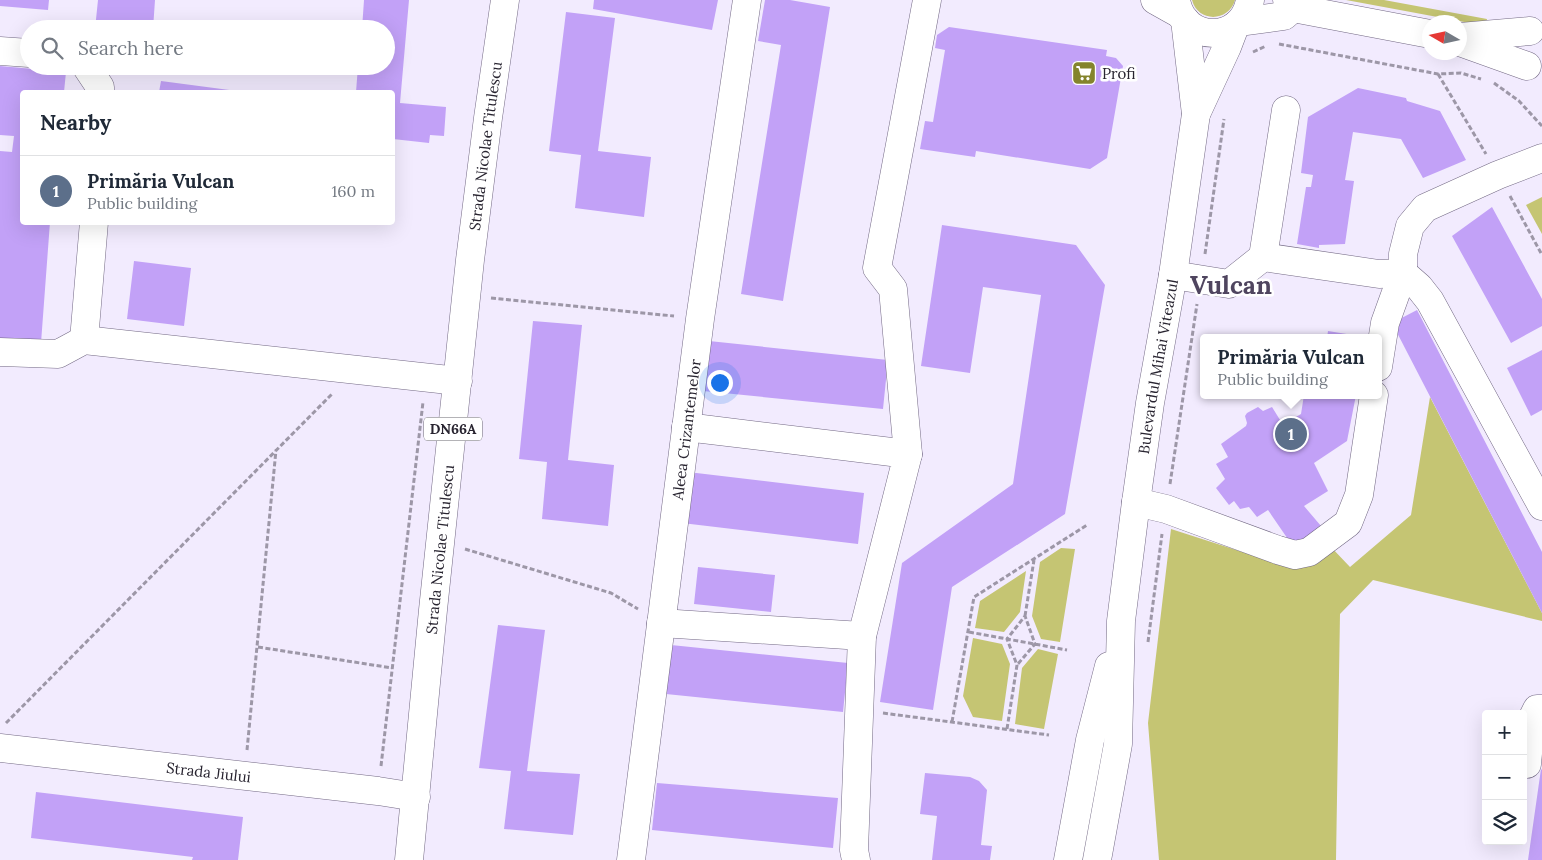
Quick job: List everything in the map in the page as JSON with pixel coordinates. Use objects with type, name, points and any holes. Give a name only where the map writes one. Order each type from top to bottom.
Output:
[{"type":"main road","name":"Strada Nicolae Titulescu","points":[[410,860],[440,541],[466,295],[505,0]]},
{"type":"main road","name":"Aleea Crizantemelor","points":[[631,860],[700,319],[747,0]]},
{"type":"main road","points":[[856,860],[854,850],[862,636],[908,454],[893,289],[877,268],[927,0]]},
{"type":"main road","points":[[1155,0],[1181,11],[1196,29],[1210,33],[1225,31],[1241,16],[1284,16],[1290,4],[1422,32]]},
{"type":"main road","name":"Bulevardul Mihai Viteazul","points":[[1097,860],[1118,744],[1121,621],[1136,502],[1150,403],[1173,275],[1196,114],[1181,11]]},
{"type":"main road","name":"Bulevardul Mihai Viteazul","points":[[1196,114],[1241,16]]},
{"type":"main road","points":[[1467,35],[1538,27]]},
{"type":"main road","points":[[1537,73],[1522,58],[1521,51],[1525,36],[1538,27]]},
{"type":"main road","points":[[1467,45],[1537,73]]},
{"type":"main road","points":[[0,51],[20,52]]},
{"type":"main road","points":[[92,75],[100,90]]},
{"type":"main road","points":[[1173,275],[1229,284],[1263,258],[1286,110]]},
{"type":"main road","points":[[1382,342],[1385,323],[1403,273],[1403,254],[1410,226],[1425,208],[1498,175],[1542,158]]},
{"type":"main road","points":[[84,340],[94,225]]},
{"type":"main road","points":[[1263,258],[1379,274],[1403,273],[1419,287],[1430,301],[1542,506]]},
{"type":"main road","points":[[0,352],[58,354],[84,340],[458,381]]},
{"type":"main road","points":[[1136,502],[1166,509],[1295,555],[1309,552],[1348,523],[1359,495],[1373,399]]},
{"type":"main road","points":[[686,427],[908,454]]},
{"type":"main road","name":"Bulevardul Mihai Viteazul","points":[[1068,860],[1090,740],[1121,621]]},
{"type":"main road","points":[[662,623],[862,636]]},
{"type":"main road","points":[[1527,764],[1531,721],[1537,710],[1542,709]]},
{"type":"main road","name":"Strada Jiului","points":[[0,748],[378,791],[416,797]]},
{"type":"path","points":[[1248,54],[1272,43],[1438,74],[1461,73],[1494,83],[1519,101],[1542,126]]},
{"type":"path","points":[[1148,647],[1166,509],[1224,118]]},
{"type":"path","points":[[466,295],[700,319]]},
{"type":"path","points":[[0,730],[356,370]]},
{"type":"path","points":[[378,791],[425,378]]},
{"type":"path","points":[[244,776],[276,450]]},
{"type":"path","points":[[952,722],[974,596],[1087,524]]},
{"type":"path","points":[[440,541],[611,593],[662,623]]},
{"type":"path","points":[[1034,559],[1026,616],[1035,644]]},
{"type":"path","points":[[1007,639],[1026,616]]},
{"type":"path","points":[[969,632],[1067,650]]},
{"type":"path","points":[[1007,639],[1017,665],[1007,729]]},
{"type":"path","points":[[1017,665],[1035,644]]},
{"type":"path","points":[[258,647],[392,668]]},
{"type":"path","points":[[860,710],[1049,735]]},
{"type":"shaded area","points":[[1192,0],[1235,0],[1227,13],[1214,17],[1200,13],[1195,8]]},
{"type":"shaded area","points":[[1346,0],[1384,0],[1465,15],[1427,15]]},
{"type":"shaded area","points":[[1467,15],[1487,19],[1486,26],[1467,22]]},
{"type":"shaded area","points":[[1542,197],[1542,234],[1526,205]]},
{"type":"shaded area","points":[[1430,397],[1542,613],[1542,621],[1373,580],[1340,614],[1336,860],[1159,860],[1148,723],[1171,529],[1292,568],[1302,568],[1331,547],[1350,567],[1411,515]]},
{"type":"shaded area","points":[[1061,548],[1075,549],[1060,642],[1041,639],[1032,616],[1040,562]]},
{"type":"shaded area","points":[[1026,571],[1020,612],[1004,632],[975,628],[980,601]]},
{"type":"shaded area","points":[[973,638],[1002,644],[1010,664],[1002,721],[973,717],[963,696]]},
{"type":"shaded area","points":[[1038,649],[1058,654],[1044,729],[1015,724],[1022,668]]},
{"type":"building","points":[[0,0],[49,0],[48,10],[0,6]]},
{"type":"building","points":[[98,0],[155,0],[154,20],[96,20]]},
{"type":"building","points":[[364,0],[409,0],[400,103],[446,107],[444,136],[430,135],[429,143],[395,139],[395,90],[356,90],[357,75],[395,75],[395,20],[363,20]]},
{"type":"building","points":[[594,0],[718,0],[712,30],[593,9]]},
{"type":"building","points":[[765,0],[790,0],[830,7],[783,301],[741,294],[781,45],[758,41]]},
{"type":"building","points":[[566,12],[615,18],[598,151],[651,157],[644,217],[575,208],[581,155],[549,151]]},
{"type":"building","points":[[949,27],[1107,50],[1106,56],[1116,58],[1123,66],[1107,158],[1090,169],[976,151],[975,157],[920,149],[925,121],[933,122],[945,50],[935,48],[937,35]]},
{"type":"building","points":[[0,66],[20,68],[20,75],[66,75],[64,90],[20,90],[20,225],[50,225],[41,343],[0,340],[0,151],[12,152],[14,136],[0,135]]},
{"type":"building","points":[[161,81],[229,90],[159,90]]},
{"type":"building","points":[[1358,88],[1406,98],[1407,101],[1440,111],[1466,160],[1423,178],[1401,139],[1353,132],[1345,180],[1354,181],[1345,244],[1319,245],[1319,248],[1297,244],[1306,187],[1311,187],[1313,175],[1301,173],[1308,117]]},
{"type":"building","points":[[1492,207],[1542,299],[1542,326],[1511,343],[1452,236]]},
{"type":"building","points":[[942,225],[1076,245],[1105,285],[1065,514],[952,587],[933,710],[880,702],[902,563],[1013,484],[1041,295],[983,287],[970,373],[921,366]]},
{"type":"building","points":[[134,261],[191,268],[184,326],[127,319]]},
{"type":"building","points":[[1417,310],[1542,552],[1542,613],[1392,323]]},
{"type":"building","points":[[533,321],[582,325],[568,460],[614,465],[608,526],[542,519],[547,462],[519,459]]},
{"type":"building","points":[[1328,331],[1346,334],[1328,334]]},
{"type":"building","points":[[709,341],[888,360],[883,409],[703,391]]},
{"type":"building","points":[[1542,350],[1542,410],[1531,416],[1507,368]]},
{"type":"building","points":[[1303,399],[1355,399],[1347,441],[1314,463],[1328,491],[1304,506],[1321,526],[1294,548],[1268,510],[1257,517],[1249,507],[1240,509],[1234,501],[1229,505],[1216,488],[1225,479],[1216,464],[1228,457],[1221,444],[1246,426],[1245,416],[1247,413],[1258,407],[1263,411],[1272,407],[1285,428],[1291,424],[1289,421],[1301,414]]},
{"type":"building","points":[[688,472],[864,493],[858,544],[682,523]]},
{"type":"building","points":[[698,567],[775,575],[771,612],[694,604]]},
{"type":"building","points":[[498,625],[545,630],[527,771],[580,774],[573,835],[504,829],[511,771],[479,768]]},
{"type":"building","points":[[671,645],[848,663],[843,712],[666,694]]},
{"type":"building","points":[[1541,769],[1542,860],[1528,860]]},
{"type":"building","points":[[925,773],[970,777],[979,781],[987,790],[981,845],[992,846],[990,860],[932,860],[937,816],[920,814]]},
{"type":"building","points":[[657,783],[838,798],[833,848],[652,830]]},
{"type":"building","points":[[36,792],[243,817],[238,860],[192,860],[193,857],[31,838]]},
{"type":"place","name":"Profi","points":[[1084,73]]},
{"type":"place","name":"Primăria Vulcan","points":[[1291,434]]},
{"type":"district","name":"Vulcan","points":[[1231,285]]}]
